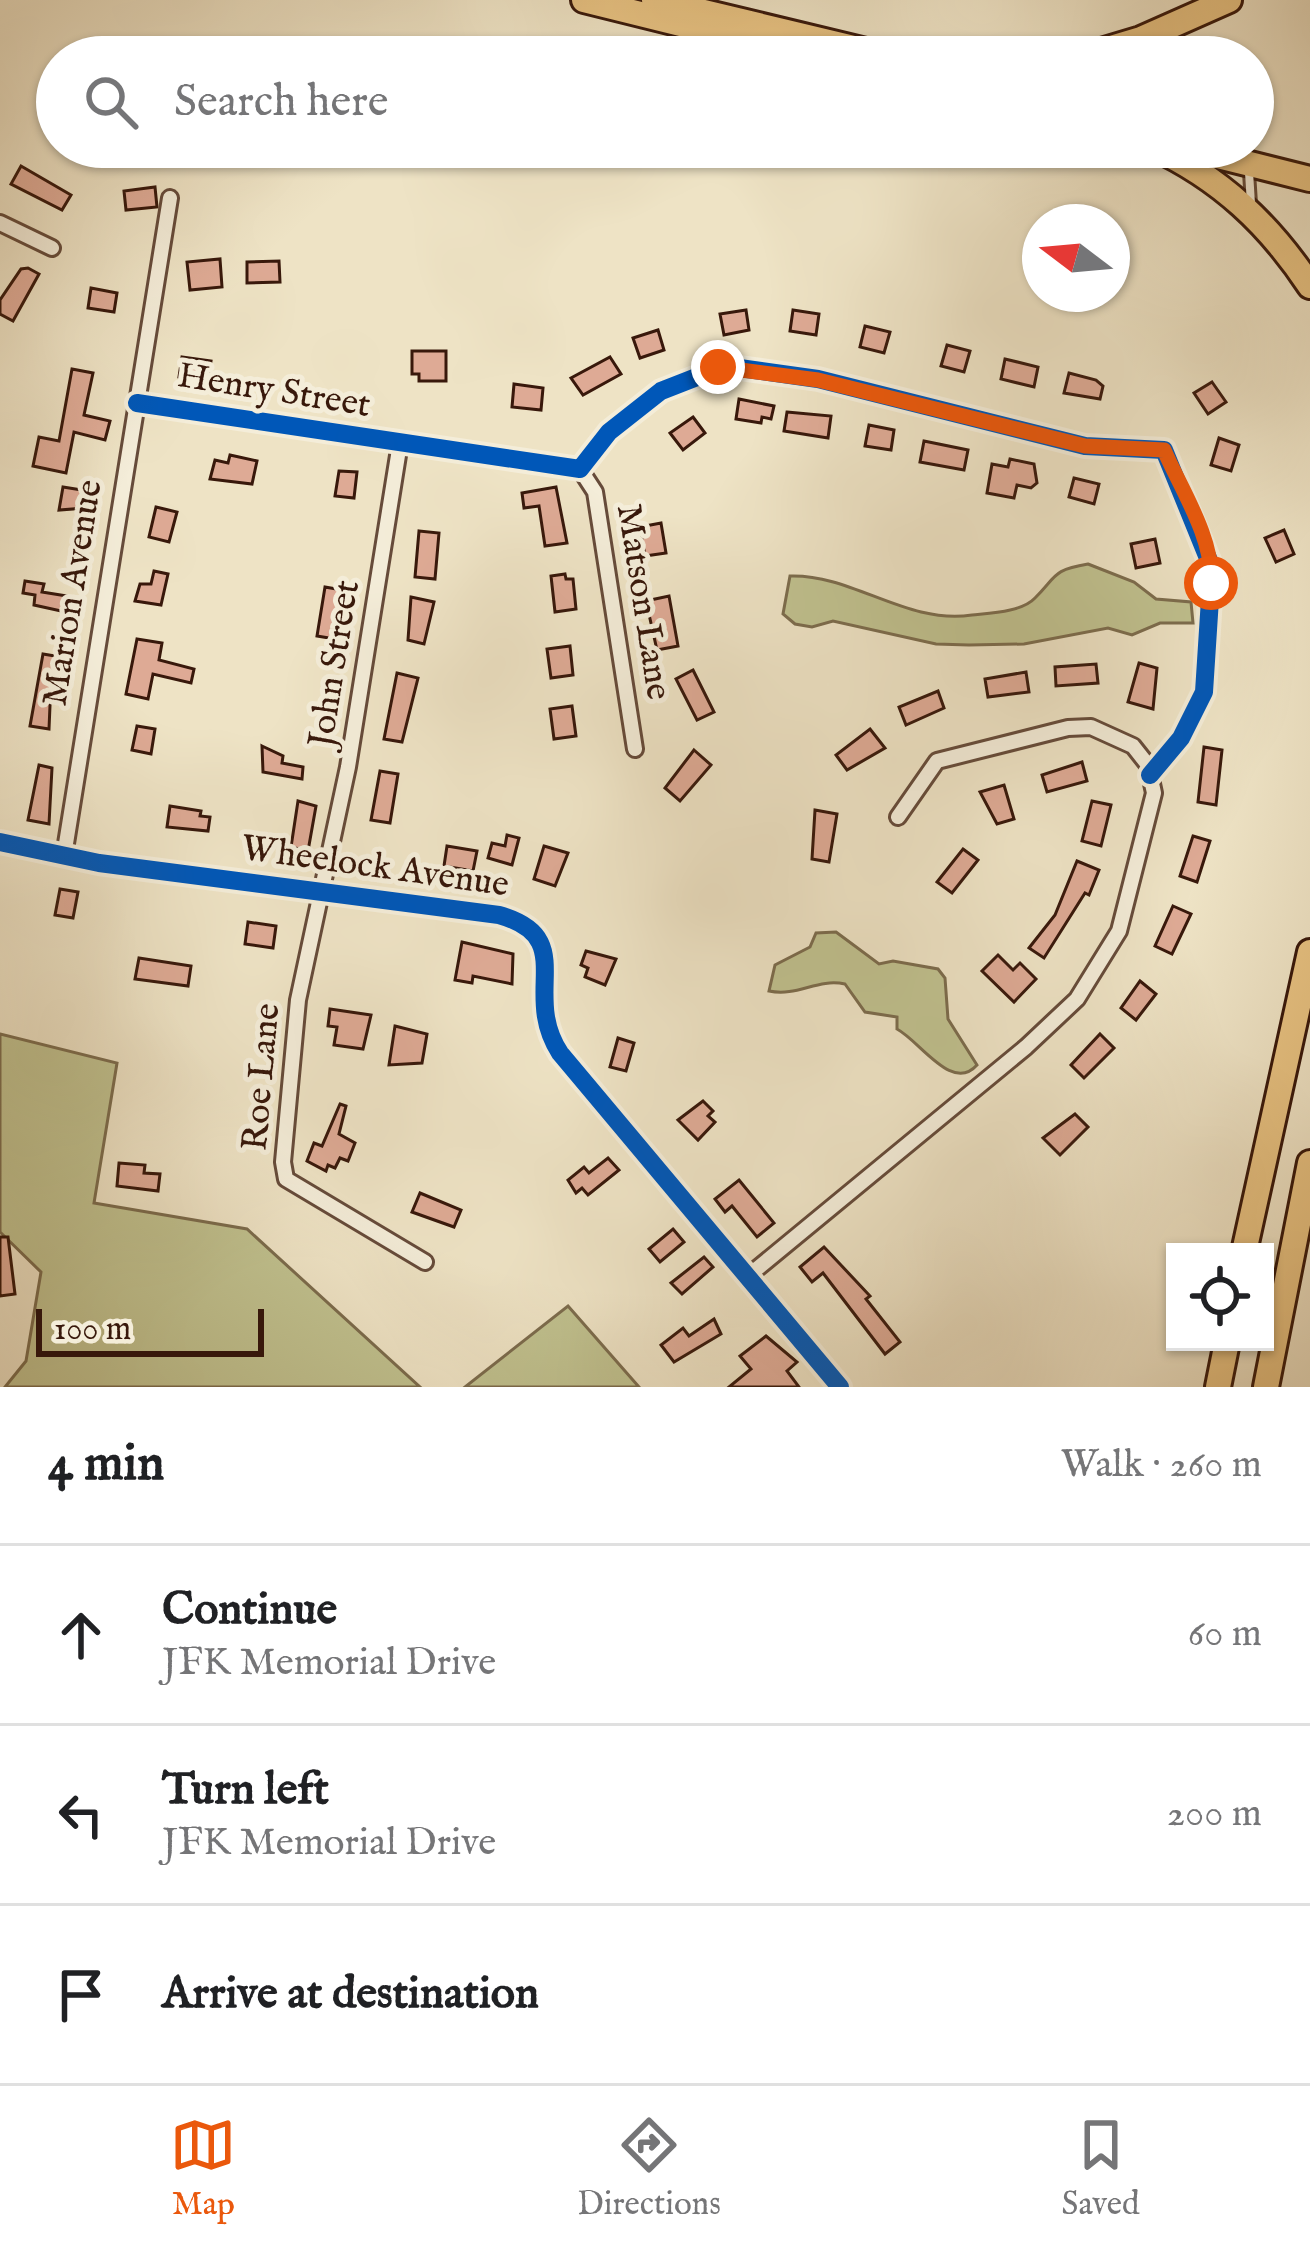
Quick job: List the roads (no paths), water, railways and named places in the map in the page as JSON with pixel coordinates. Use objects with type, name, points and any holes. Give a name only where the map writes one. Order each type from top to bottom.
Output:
[{"type":"highway","points":[[584,0],[729,36]]},
{"type":"highway","points":[[655,0],[806,36]]},
{"type":"highway","points":[[1150,36],[1229,0]]},
{"type":"highway","points":[[1274,156],[1310,161]]},
{"type":"highway","points":[[1274,163],[1310,178]]},
{"type":"highway","points":[[1191,168],[1252,212],[1310,286]]},
{"type":"highway","points":[[1246,1243],[1310,952]]},
{"type":"highway","points":[[1266,1387],[1310,1163]]},
{"type":"highway","points":[[1218,1387],[1225,1351]]},
{"type":"street","name":"Marion Avenue","points":[[64,856],[170,198]]},
{"type":"street","points":[[0,223],[52,248]]},
{"type":"street","points":[[580,469],[609,432],[661,391],[725,366],[818,380],[1085,446],[1164,450],[1212,568],[1204,692],[1181,738],[1150,775]]},
{"type":"street","name":"Henry Street","points":[[137,403],[580,469]]},
{"type":"street","name":"John Street","points":[[319,892],[348,767],[400,443]]},
{"type":"street","name":"Matson Lane","points":[[580,469],[596,492],[635,749]]},
{"type":"street","points":[[747,1277],[1077,999],[1119,931],[1133,891],[1154,793],[1150,775],[1133,746],[1114,734],[1068,728],[938,761],[898,817]]},
{"type":"street","name":"Wheelock Avenue","points":[[0,842],[64,856],[499,914],[530,926],[545,944],[542,1001],[552,1041],[840,1387]]},
{"type":"street","name":"Roe Lane","points":[[319,892],[298,1000],[286,1179],[424,1262]]},
{"type":"lane","points":[[1250,168],[1252,212]]}]
